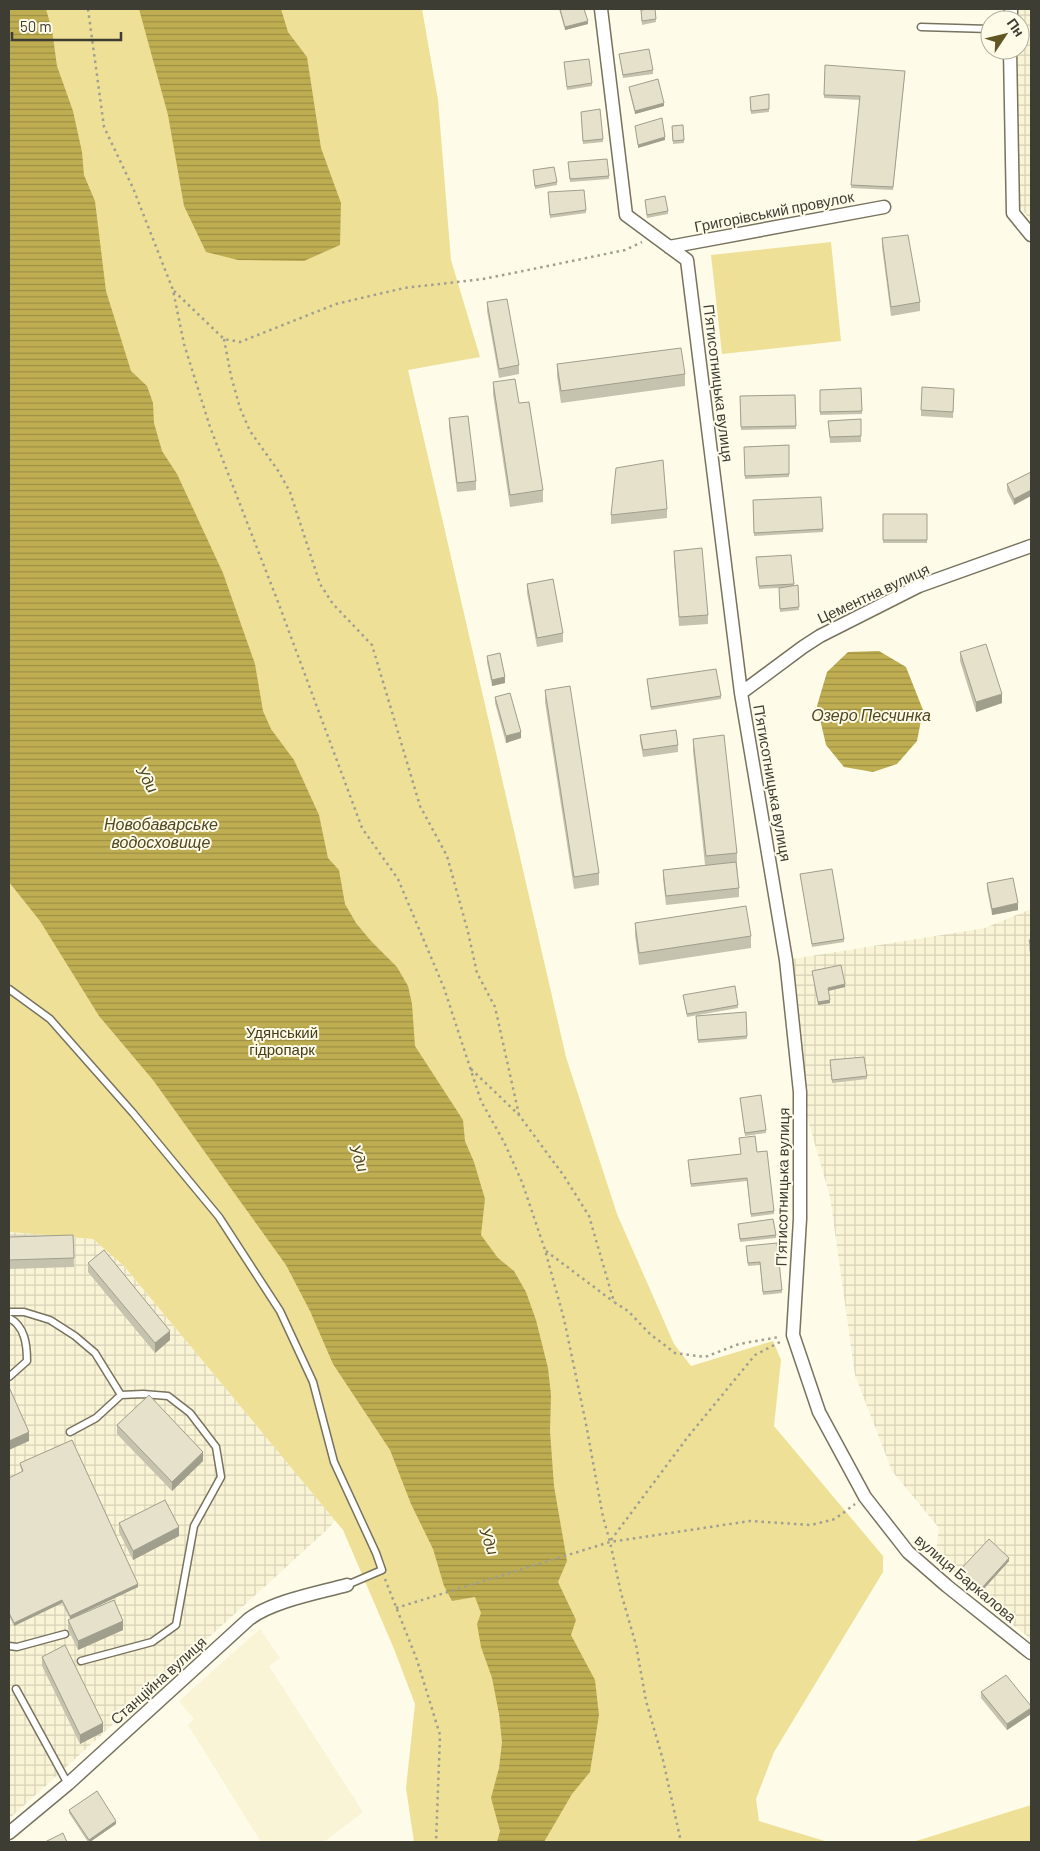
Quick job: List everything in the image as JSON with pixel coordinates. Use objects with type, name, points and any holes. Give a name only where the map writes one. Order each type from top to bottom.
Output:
[{"type":"street","name":"П’ятисотницька вулиця","points":[[601,9],[626,215],[687,260],[741,693],[786,960],[800,1092],[800,1219],[793,1335]]},
{"type":"street","points":[[1010,60],[1013,212],[1031,235]]},
{"type":"street","name":"Григорівський провулок","points":[[670,247],[884,207]]},
{"type":"street","name":"Цементна вулиця","points":[[741,693],[820,636],[919,586],[1031,546]]},
{"type":"street","name":"вулиця Баркалова","points":[[793,1335],[819,1412],[865,1497],[908,1552],[1031,1654]]},
{"type":"street","name":"Станційна вулиця","points":[[9,1833],[68,1784],[249,1619],[259,1612],[348,1585]]},
{"type":"lane","points":[[921,27],[980,29]]},
{"type":"lane","points":[[9,989],[50,1019],[132,1113],[219,1217],[280,1311],[312,1382],[334,1462],[382,1570],[348,1585]]},
{"type":"lane","points":[[9,1312],[24,1312],[50,1320],[75,1336],[95,1353],[121,1396]]},
{"type":"lane","points":[[9,1318],[17,1322],[27,1343],[27,1361],[9,1378]]},
{"type":"lane","points":[[70,1432],[96,1418],[121,1396],[142,1394],[168,1396],[190,1413],[216,1446],[221,1476],[194,1526],[176,1625],[152,1642],[81,1660]]},
{"type":"lane","points":[[9,1646],[17,1647],[65,1634]]},
{"type":"lane","points":[[16,1689],[68,1784]]},
{"type":"path","points":[[88,9],[104,127],[133,188],[173,290],[184,344],[210,427],[278,602],[362,828],[398,879],[444,988],[481,1101],[504,1142],[522,1182],[545,1250],[564,1319],[603,1518],[610,1542],[620,1593],[636,1645],[646,1700],[663,1760],[680,1842]]},
{"type":"path","points":[[173,290],[224,338],[240,342],[336,304],[404,288],[483,279],[625,250],[654,236]]},
{"type":"path","points":[[224,338],[231,376],[240,408],[250,431],[279,472],[290,492],[320,584],[333,604],[372,645],[420,806],[447,856],[477,972],[494,1007],[519,1115]]},
{"type":"path","points":[[470,1068],[519,1115],[564,1176],[589,1216],[614,1302]]},
{"type":"path","points":[[545,1250],[628,1311],[650,1334],[675,1353],[705,1357],[738,1344],[793,1335]]},
{"type":"path","points":[[610,1542],[687,1438],[755,1356],[793,1335]]},
{"type":"path","points":[[396,1608],[610,1542],[750,1521],[810,1525],[835,1519],[865,1497]]},
{"type":"path","points":[[382,1570],[418,1660],[440,1735],[436,1842]]},
{"type":"shaded area","points":[[1031,9],[1031,221],[1020,207],[1014,60],[1030,60],[1030,10],[1019,10]]},
{"type":"shaded area","points":[[1031,909],[1031,1639],[973,1594],[936,1551],[939,1528],[892,1471],[855,1375],[830,1197],[800,1092],[786,960],[985,928]]},
{"type":"shaded area","points":[[9,1232],[93,1239],[124,1266],[335,1520],[329,1528],[9,1819]]},
{"type":"shaded area","points":[[260,1629],[280,1658],[269,1666],[363,1812],[324,1842],[261,1842],[188,1725],[194,1719],[179,1701]]},
{"type":"green space","name":"Удянський гідропарк","points":[[9,9],[422,9],[438,100],[451,260],[480,357],[408,370],[566,1057],[617,1214],[674,1344],[691,1366],[773,1341],[781,1360],[774,1426],[883,1556],[883,1572],[774,1752],[756,1799],[759,1821],[828,1842],[414,1842],[406,1788],[415,1704],[394,1649],[343,1530],[124,1266],[93,1239],[9,1232]]},
{"type":"green space","points":[[831,242],[841,341],[722,354],[711,255]]},
{"type":"green space","points":[[1031,1805],[1031,1842],[912,1842],[926,1838]]},
{"type":"water","name":"Новобаварське водосховище","points":[[9,9],[46,9],[52,30],[57,66],[73,111],[82,152],[84,175],[95,201],[106,291],[131,371],[147,386],[153,403],[154,423],[162,451],[177,474],[223,573],[255,664],[263,711],[271,729],[294,760],[319,815],[328,858],[339,870],[345,904],[356,923],[397,967],[408,986],[412,1004],[415,1046],[463,1120],[465,1141],[474,1162],[485,1199],[481,1235],[498,1258],[514,1271],[526,1292],[536,1320],[548,1368],[551,1395],[550,1431],[554,1486],[567,1561],[558,1582],[576,1620],[571,1635],[595,1680],[599,1715],[590,1772],[572,1794],[544,1842],[497,1842],[500,1831],[491,1798],[499,1768],[502,1742],[492,1678],[481,1647],[477,1624],[481,1613],[475,1597],[452,1601],[444,1586],[433,1549],[411,1504],[390,1450],[333,1364],[310,1311],[286,1265],[153,1080],[99,1016],[40,921],[9,882]]},
{"type":"water","points":[[139,9],[281,9],[288,32],[307,57],[321,148],[341,203],[340,245],[304,261],[238,260],[206,252],[184,206],[168,115]]},
{"type":"water","name":"Озеро Песчинка","points":[[879,651],[906,667],[923,710],[917,741],[897,764],[873,772],[844,767],[826,745],[817,706],[827,672],[848,652]]},
{"type":"building","points":[[560,9],[584,9],[588,21],[565,27]]},
{"type":"building","points":[[655,9],[656,19],[642,21],[641,10]]},
{"type":"building","points":[[649,49],[653,70],[623,75],[619,54]]},
{"type":"building","points":[[589,59],[592,83],[567,87],[564,62]]},
{"type":"building","points":[[825,65],[905,71],[893,187],[851,185],[860,96],[824,95]]},
{"type":"building","points":[[658,79],[664,103],[635,111],[629,87]]},
{"type":"building","points":[[769,94],[769,109],[751,111],[750,97]]},
{"type":"building","points":[[600,109],[603,139],[583,141],[581,112]]},
{"type":"building","points":[[662,118],[665,137],[638,145],[635,126]]},
{"type":"building","points":[[683,125],[684,140],[673,141],[672,126]]},
{"type":"building","points":[[607,159],[609,176],[570,179],[568,162]]},
{"type":"building","points":[[554,167],[557,182],[535,186],[533,170]]},
{"type":"building","points":[[584,190],[586,210],[550,215],[548,192]]},
{"type":"building","points":[[665,196],[668,211],[647,215],[645,200]]},
{"type":"building","points":[[908,235],[920,302],[891,307],[882,238]]},
{"type":"building","points":[[507,299],[519,365],[499,369],[487,302]]},
{"type":"building","points":[[681,348],[685,374],[561,391],[557,364]]},
{"type":"building","points":[[515,379],[519,403],[529,402],[543,490],[510,495],[493,382]]},
{"type":"building","points":[[922,387],[954,389],[953,412],[921,410]]},
{"type":"building","points":[[861,388],[862,411],[820,412],[820,390]]},
{"type":"building","points":[[795,395],[796,426],[741,427],[740,396]]},
{"type":"building","points":[[468,416],[476,481],[457,483],[449,418]]},
{"type":"building","points":[[861,419],[861,436],[830,437],[828,421]]},
{"type":"building","points":[[789,445],[789,474],[745,476],[744,447]]},
{"type":"building","points":[[663,460],[667,509],[611,515],[616,468]]},
{"type":"building","points":[[1031,472],[1031,490],[1014,499],[1007,484]]},
{"type":"building","points":[[821,497],[823,529],[754,533],[753,500]]},
{"type":"building","points":[[883,514],[927,514],[927,540],[883,540]]},
{"type":"building","points":[[702,548],[708,615],[679,617],[674,551]]},
{"type":"building","points":[[791,555],[794,584],[759,586],[756,557]]},
{"type":"building","points":[[553,579],[563,633],[537,638],[527,584]]},
{"type":"building","points":[[798,585],[799,607],[780,609],[779,588]]},
{"type":"building","points":[[986,644],[1002,694],[976,702],[960,652]]},
{"type":"building","points":[[500,653],[505,677],[492,680],[487,656]]},
{"type":"building","points":[[716,669],[721,696],[651,707],[647,679]]},
{"type":"building","points":[[570,686],[599,873],[574,877],[545,690]]},
{"type":"building","points":[[510,693],[521,732],[506,736],[495,697]]},
{"type":"building","points":[[676,730],[678,745],[643,750],[640,735]]},
{"type":"building","points":[[724,735],[737,853],[706,856],[693,739]]},
{"type":"building","points":[[736,862],[739,888],[666,896],[663,870]]},
{"type":"building","points":[[832,869],[844,939],[812,944],[800,874]]},
{"type":"building","points":[[1013,878],[1018,903],[992,909],[987,883]]},
{"type":"building","points":[[746,906],[751,936],[639,953],[635,923]]},
{"type":"building","points":[[841,965],[845,984],[828,988],[830,1000],[818,1002],[812,971]]},
{"type":"building","points":[[735,986],[738,1005],[687,1014],[683,995]]},
{"type":"building","points":[[746,1012],[747,1036],[698,1040],[696,1016]]},
{"type":"building","points":[[864,1057],[867,1076],[832,1080],[830,1060]]},
{"type":"building","points":[[761,1095],[766,1130],[745,1133],[740,1098]]},
{"type":"building","points":[[755,1136],[757,1152],[767,1151],[774,1211],[751,1214],[747,1178],[691,1184],[688,1160],[741,1154],[739,1138]]},
{"type":"building","points":[[773,1219],[776,1235],[740,1239],[738,1224]]},
{"type":"building","points":[[73,1235],[74,1258],[9,1260],[9,1237]]},
{"type":"building","points":[[777,1243],[782,1290],[763,1292],[760,1262],[748,1263],[746,1246]]},
{"type":"building","points":[[104,1250],[170,1331],[155,1343],[88,1263]]},
{"type":"building","points":[[9,1387],[29,1432],[9,1441]]},
{"type":"building","points":[[149,1395],[203,1452],[172,1482],[117,1425]]},
{"type":"building","points":[[72,1440],[138,1584],[70,1616],[62,1600],[14,1623],[9,1613],[9,1478],[23,1471],[20,1463]]},
{"type":"building","points":[[165,1500],[179,1527],[133,1551],[119,1523]]},
{"type":"building","points":[[989,1539],[1009,1558],[980,1590],[959,1571]]},
{"type":"building","points":[[114,1600],[123,1621],[78,1641],[68,1620]]},
{"type":"building","points":[[65,1645],[103,1723],[80,1735],[42,1657]]},
{"type":"building","points":[[1006,1675],[1031,1706],[1031,1708],[1007,1724],[981,1692]]},
{"type":"building","points":[[97,1791],[116,1821],[89,1840],[69,1810]]},
{"type":"building","points":[[63,1833],[67,1842],[45,1842]]},
{"type":"water label","name":"Уди","points":[[148,779]]},
{"type":"water label","name":"Уди","points":[[360,1158]]},
{"type":"water label","name":"Уди","points":[[490,1541]]}]
